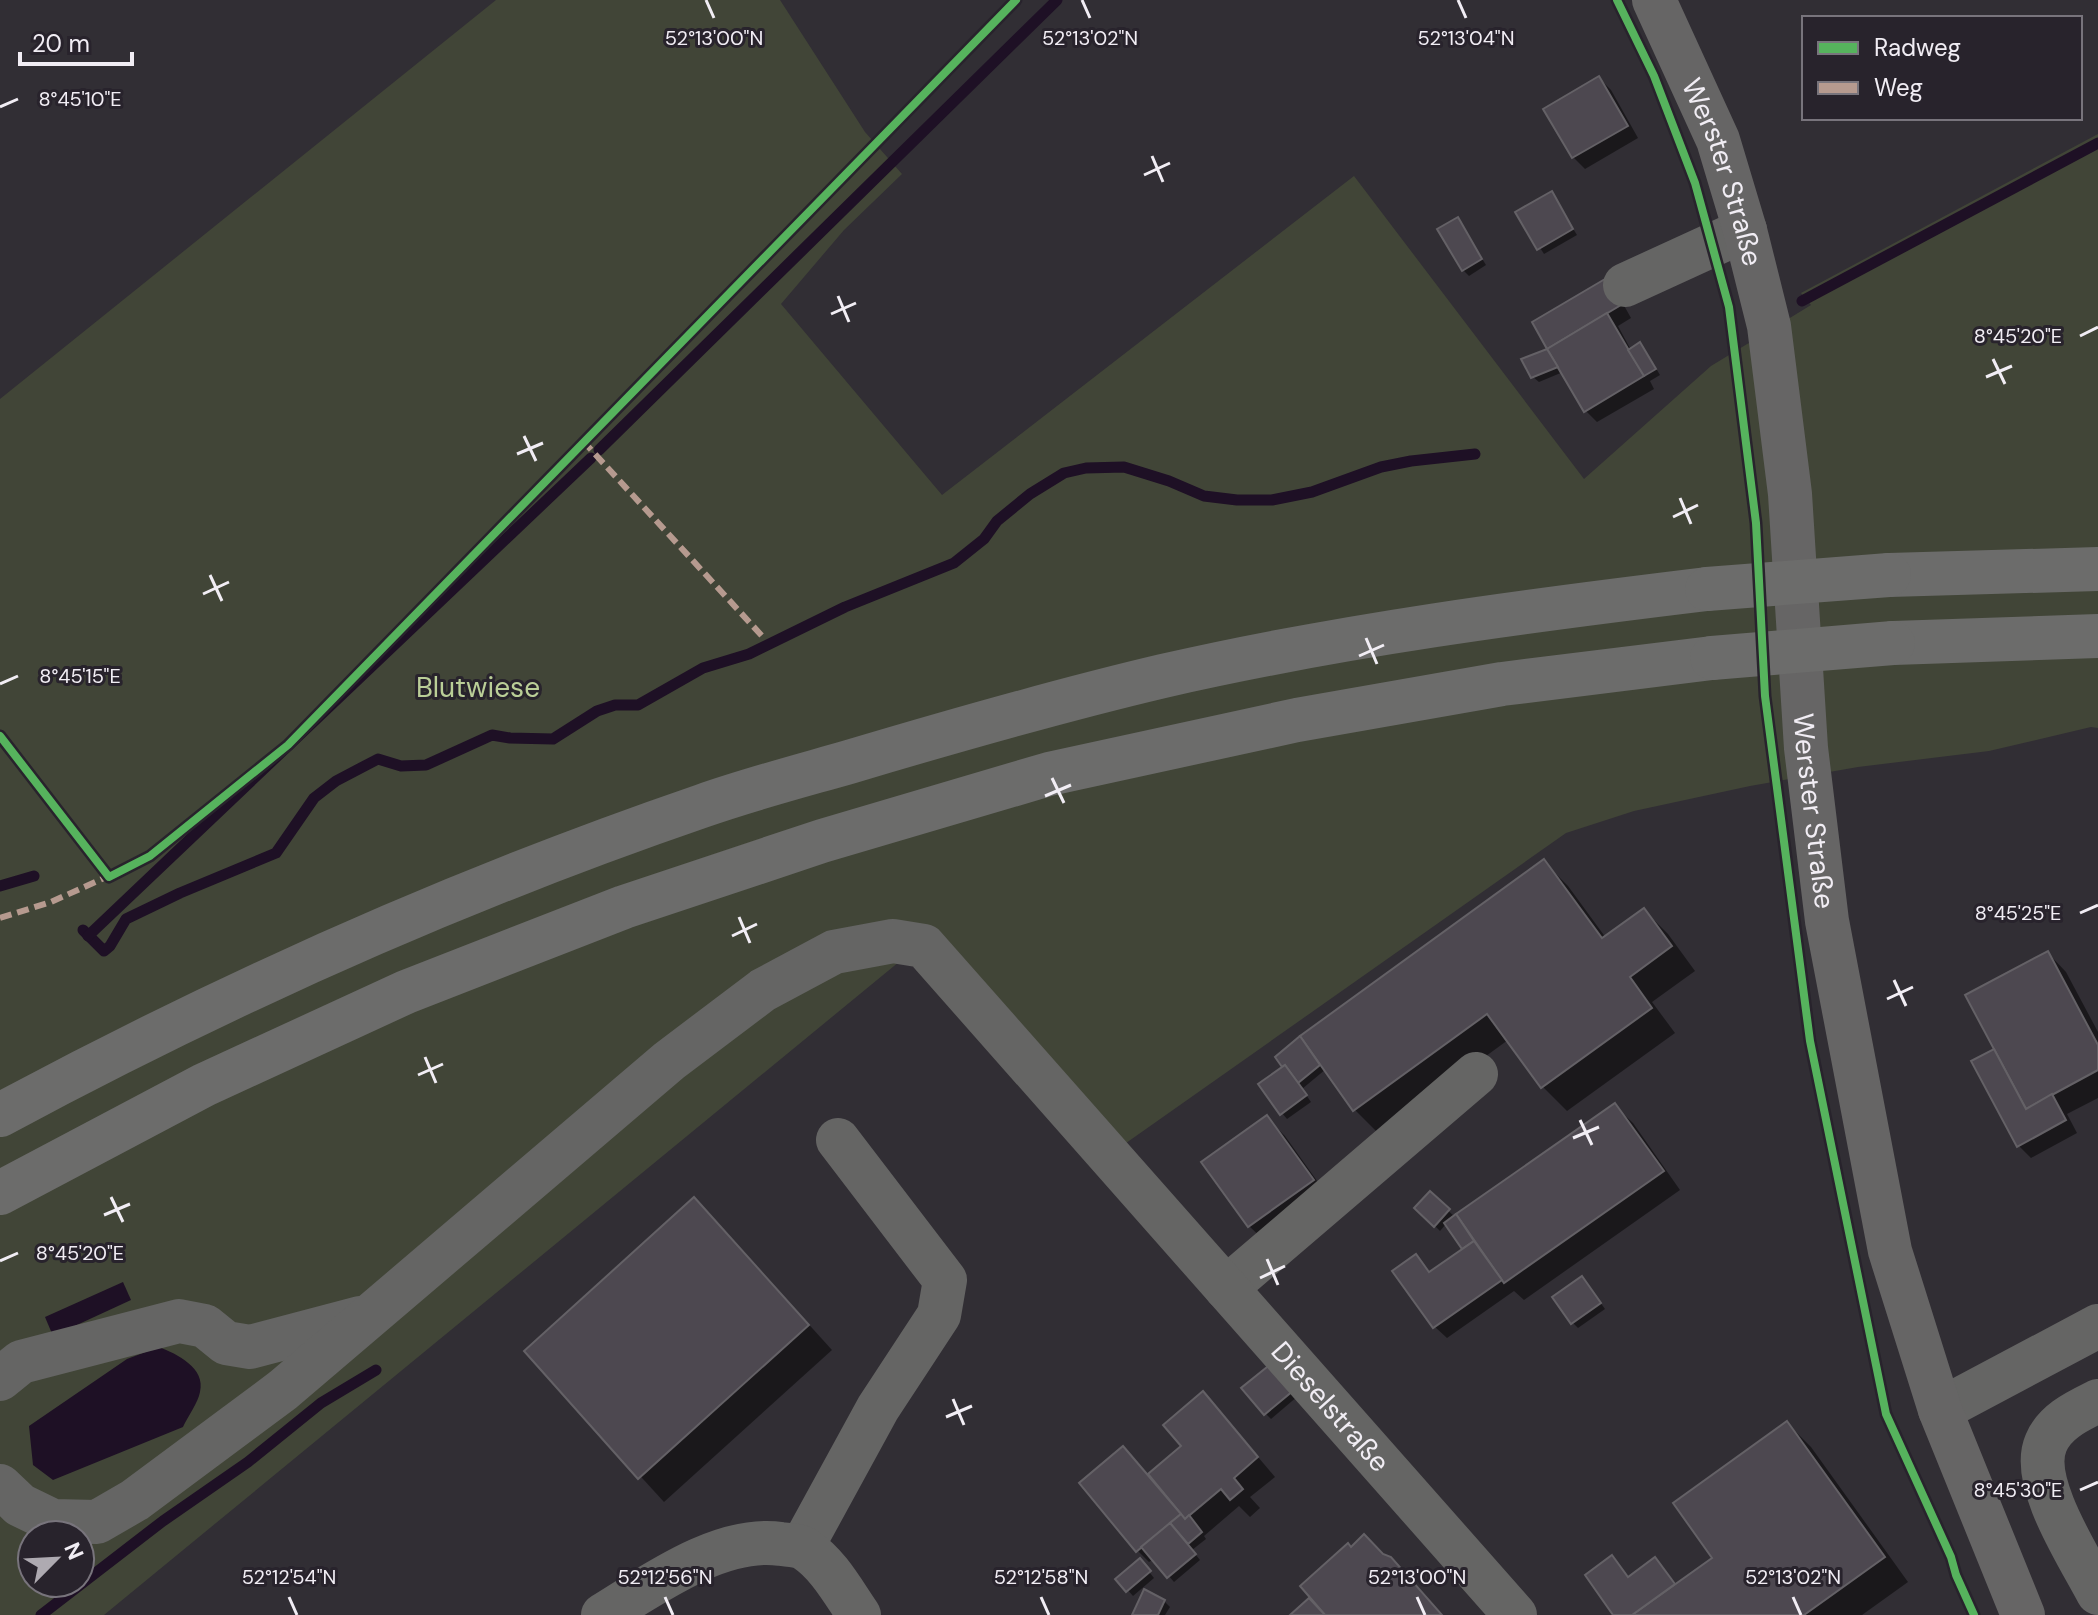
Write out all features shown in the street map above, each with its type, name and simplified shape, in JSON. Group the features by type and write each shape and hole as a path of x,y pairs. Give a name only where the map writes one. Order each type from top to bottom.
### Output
{"highway":[{"path":"0,1115 132,1044 395,924 549,862 705,805 986,721 1165,676 1370,635 1539,610 1707,589 1889,575 2098,569"},
{"path":"0,1193 204,1085 406,992 624,907 822,841 1049,774 1297,720 1502,684 1712,658 1893,643 2098,636"}],"main road":[{"name":"Werster Straße","path":"1654,0 1718,140 1769,326 1790,494 1806,748 1827,921 1890,1251 1940,1410 2023,1615"}],"street":[{"path":"1625,285 1745,230"},
{"name":"Dieselstraße","path":"0,1486 20,1505 53,1521 97,1522 135,1500 283,1390 669,1061 763,990 834,952 893,941 924,946 1515,1615"},
{"path":"1226,1288 1476,1074"},
{"path":"802,1547 878,1408 939,1315 945,1280 838,1140"},
{"path":"0,1379 21,1362 179,1321 205,1326 226,1343 250,1347 370,1316"},
{"path":"1940,1410 2098,1326"},
{"path":"2098,1401 2059,1424 2045,1444 2042,1475 2061,1521 2098,1593"},
{"path":"603,1615 679,1569 722,1551 770,1542 802,1547 828,1569 859,1615"}],"green space":[{"name":"Blutwiese","path":"496,0 780,0 865,132 902,174 844,230 781,304 942,495 1354,176 1584,479 1711,366 1811,305 1801,293 2098,134 2098,728 2091,727 1989,751 1858,767 1750,786 1634,811 1566,833 1092,1167 905,957 104,1615 0,1615 0,399"}],"shaded area":[{"path":"123,1282 131,1300 53,1336 45,1317"},
{"path":"159,1347 188,1363 199,1376 199,1396 183,1427 53,1480 33,1465 29,1426 127,1359"}],"building":[{"path":"1599,76 1628,126 1572,158 1543,109"},
{"path":"1552,191 1573,229 1537,250 1515,212"},
{"path":"1458,217 1482,259 1462,271 1437,229"},
{"path":"1605,279 1621,305 1547,349 1532,322"},
{"path":"1607,313 1644,376 1584,412 1547,349"},
{"path":"1640,342 1656,369 1644,376 1628,350"},
{"path":"1547,349 1558,367 1531,378 1521,359"},
{"path":"1544,859 1602,938 1644,908 1672,946 1630,977 1652,1008 1541,1088 1487,1014 1353,1111 1300,1036"},
{"path":"2048,951 2098,1045 2098,1070 2026,1109 1965,995"},
{"path":"1300,1036 1320,1065 1298,1083 1275,1057"},
{"path":"1994,1049 2026,1109 2052,1094 2066,1120 2017,1147 1971,1061"},
{"path":"1285,1065 1307,1095 1280,1115 1258,1084"},
{"path":"1615,1103 1664,1171 1504,1283 1456,1214"},
{"path":"1267,1115 1314,1180 1248,1227 1201,1162"},
{"path":"1430,1191 1450,1209 1434,1227 1414,1208"},
{"path":"694,1197 809,1325 638,1479 524,1351"},
{"path":"1456,1214 1474,1241 1462,1249 1444,1223"},
{"path":"1474,1241 1502,1280 1433,1328 1392,1271 1416,1254 1429,1272"},
{"path":"1582,1276 1601,1303 1571,1324 1552,1297"},
{"path":"1272,1363 1294,1390 1264,1415 1241,1388"},
{"path":"1203,1391 1258,1457 1234,1478 1243,1489 1230,1500 1221,1489 1185,1519 1148,1474 1181,1446 1163,1425"},
{"path":"1787,1421 1885,1557 1804,1615 1632,1615 1712,1558 1673,1503"},
{"path":"1123,1446 1181,1514 1136,1552 1079,1483"},
{"path":"1181,1514 1185,1519 1189,1515 1202,1532 1188,1544 1170,1523"},
{"path":"1170,1523 1196,1554 1167,1578 1141,1547"},
{"path":"1364,1534 1383,1554 1391,1557 1442,1615 1325,1615 1300,1586 1348,1543 1351,1547"},
{"path":"1612,1555 1628,1577 1655,1557 1675,1584 1632,1615 1613,1615 1585,1575"},
{"path":"1140,1558 1151,1571 1126,1592 1115,1579"},
{"path":"1144,1589 1165,1600 1158,1615 1132,1615"},
{"path":"1309,1598 1325,1615 1290,1615"}],"waterway":[{"path":"599,450 1057,0"},
{"path":"1802,301 2098,143"},
{"path":"83,930 104,951 126,919 276,853 314,798 336,781 378,759 401,766 426,765 492,735 553,739 597,711 615,705 638,705 703,668 749,654 845,607 954,563 984,539 997,521 1030,494 1064,473 1086,468 1124,467 1204,496 1272,500 1312,492 1381,467 1475,454"},
{"path":"88,936 591,458"},
{"path":"0,886 34,876"},
{"path":"41,1615 163,1521 248,1462 321,1403 376,1370"}],"marked path":[{"path":"583,441 763,637"},
{"path":"0,918 51,902 113,874"}],"cycle path":[{"path":"0,736 109,877 150,856 288,745 1016,0"},
{"path":"1617,0 1654,76 1695,183 1729,307 1756,523 1765,696 1810,1041 1886,1414 1974,1615"}]}
